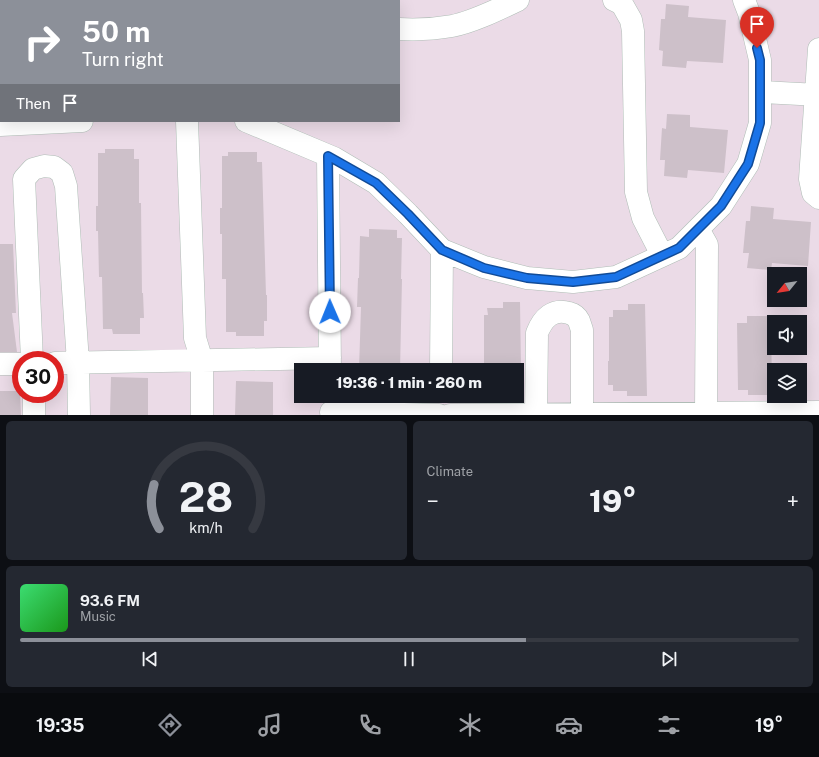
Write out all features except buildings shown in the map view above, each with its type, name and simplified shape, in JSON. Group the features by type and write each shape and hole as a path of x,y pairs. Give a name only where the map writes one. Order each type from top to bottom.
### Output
{"street":[{"path":"400,30 452,26 492,13 518,0"},
{"path":"248,122 328,156 376,183 442,250 484,268 527,278 573,282 616,277 679,248 721,206 748,164 760,123 760,60 749,13 744,0"},
{"path":"621,1 631,20 633,32 636,192 643,218 662,255"},
{"path":"819,49 810,180 814,193 819,198"},
{"path":"760,92 817,95"},
{"path":"0,125 62,122"},
{"path":"187,122 195,338 202,361 202,415"},
{"path":"328,156 330,363"},
{"path":"32,351 24,179 33,169 44,166 54,167 62,173 66,186 78,362 79,415"},
{"path":"698,229 707,245 706,414"},
{"path":"441,363 442,250"},
{"path":"536,415 537,332 541,322 550,315 561,311 572,314 578,319 582,330 582,415"},
{"path":"64,363 202,361 294,363"},
{"path":"0,364 12,364"},
{"path":"34,403 34,415"},
{"path":"330,408 440,415 441,403"},
{"path":"450,415 819,412"}],"route":[{"path":"330,312 328,156 376,183 442,250 484,268 527,278 573,282 616,277 679,248 721,206 748,164 760,123 760,60 757,48"}]}
